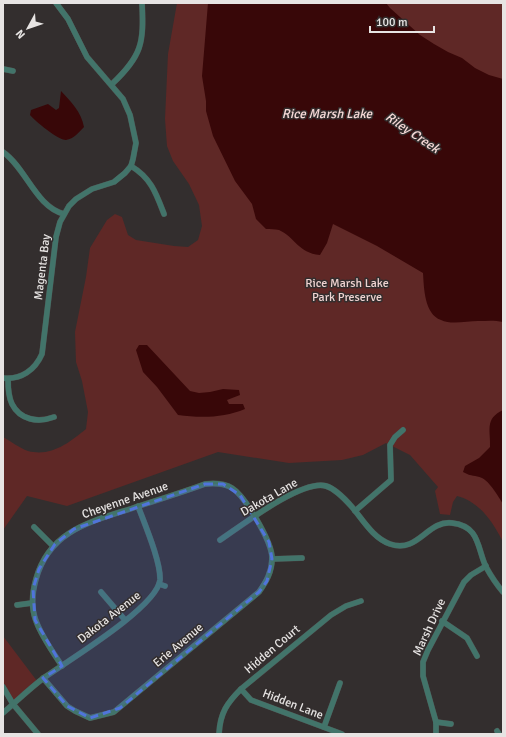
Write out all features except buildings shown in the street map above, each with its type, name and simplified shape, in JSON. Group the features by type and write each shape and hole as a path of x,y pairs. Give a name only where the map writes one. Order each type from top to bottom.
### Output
{"street":[{"path":"56,3 63,12 87,57 112,84 123,99 127,107 136,143 131,166 141,173 152,185 164,214"},
{"path":"112,84 129,66 139,49 143,29 142,3"},
{"path":"3,69 13,72"},
{"path":"3,152 14,162 42,200 58,213 64,214"},
{"name":"Magenta Bay","path":"6,378 23,375 29,372 35,366 42,354 56,238 64,214 76,199 92,189 114,182 131,166"},
{"path":"6,378 12,404 22,415 36,421 54,417"},
{"path":"355,511 391,480 390,445 395,437 403,430"},
{"name":"Cheyenne Avenue","path":"62,666 41,633 35,620 32,603 33,589 39,569 46,554 53,546 74,529 103,517 205,484 223,484 232,488 240,496 254,517"},
{"name":"Dakota Lane","path":"220,540 254,517 303,488 315,485 326,486 339,494 377,538 389,544 396,546 410,544 423,536 434,526 441,523 451,523 467,527 475,536 486,566 496,584 503,592"},
{"path":"138,506 158,563 160,572 159,584 165,586"},
{"name":"Erie Avenue","path":"43,678 67,706 75,711 90,718 114,712 258,592 267,581 271,570 272,559 269,542 254,517"},
{"path":"34,527 53,546"},
{"path":"272,559 302,558"},
{"name":"Marsh Drive","path":"436,734 436,722 423,676 423,662 442,621 464,582 471,575 486,566"},
{"name":"Dakota Avenue","path":"3,713 43,678 98,642 125,620 151,598 159,584"},
{"path":"101,592 125,620"},
{"name":"Hidden Court","path":"219,734 219,726 223,711 230,700 241,689 331,615 346,606 361,601"},
{"path":"17,605 32,603"},
{"path":"442,621 468,638 477,656"},
{"path":"324,727 340,683"},
{"path":"3,687 13,704 38,734"},
{"name":"Hidden Lane","path":"241,689 251,700 342,734"},
{"path":"436,722 451,724"}],"highlighted area":[{"path":"205,484 223,484 240,495 269,542 272,559 267,581 259,592 120,708 90,718 67,706 43,678 62,666 35,620 33,589 39,569 55,544 74,529"}],"green space":[{"name":"Rice Marsh Lake Park Preserve","path":"177,3 503,3 503,542 495,527 485,514 465,499 457,496 453,502 450,515 440,514 435,491 438,487 410,455 386,443 363,455 342,460 289,463 218,452 67,506 27,496 3,530 3,437 28,451 44,452 59,448 86,429 88,412 82,381 76,362 75,332 90,248 107,220 115,214 122,217 128,235 136,240 188,247 198,240 202,226 199,205 189,184 173,161 167,146 165,119 168,54"},
{"path":"3,636 37,681 13,704 3,682"}],"water":[{"name":"Rice Marsh Lake","path":"208,3 386,3 420,35 448,52 462,58 475,68 489,75 503,79 503,322 449,322 435,317 426,300 423,273 377,246 333,224 327,243 320,255 313,254 302,248 279,230 266,229 256,219 252,204 235,181 213,136 206,111 202,76"},
{"path":"61,91 78,111 84,127 74,137 66,140 52,134 30,115 31,110 48,104 56,110 59,108"},
{"path":"139,345 147,345 190,391 199,393 223,389 239,390 240,395 227,400 229,404 243,404 245,409 220,416 195,417 178,415 157,387 143,372 136,350"},
{"path":"503,410 503,504 488,482 480,477 463,472 465,466 479,458 490,447 491,421 493,417"}],"water label":[{"name":"Riley Creek","path":"413,132"}]}
